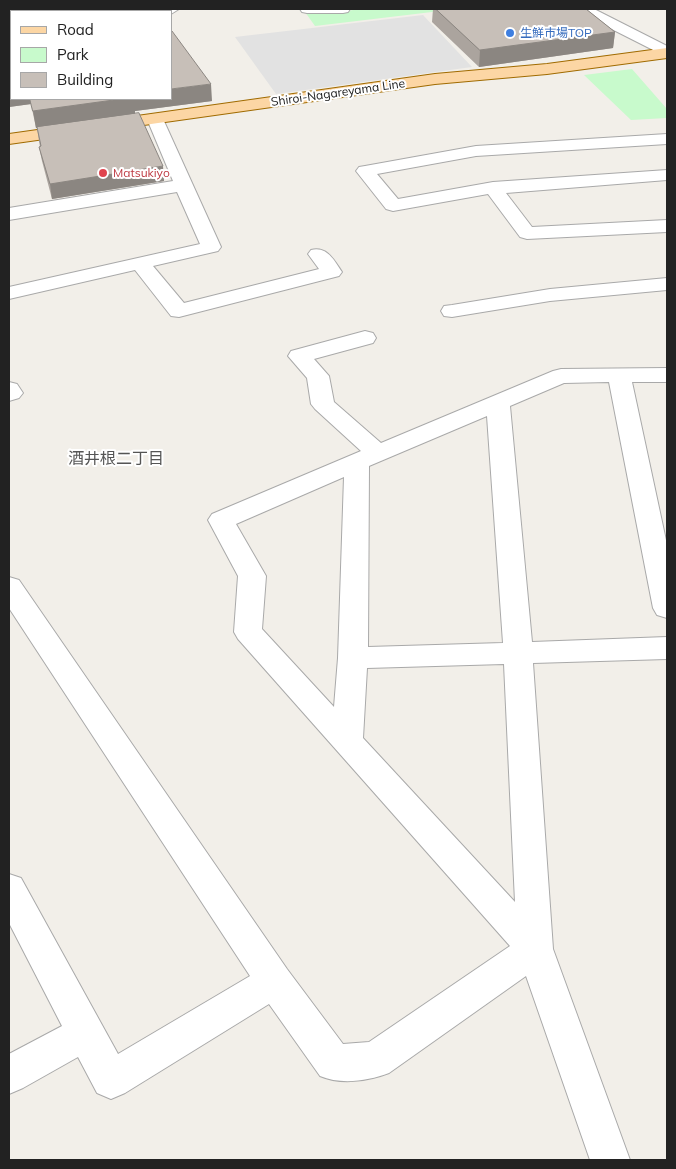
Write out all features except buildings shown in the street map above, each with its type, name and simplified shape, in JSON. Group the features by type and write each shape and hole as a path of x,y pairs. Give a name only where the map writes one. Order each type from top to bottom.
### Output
{"main road":[{"name":"Shiroi-Nagareyama Line","path":"9,139 435,79 583,64 667,52"}],"street":[{"path":"307,9 342,9"},
{"path":"583,9 667,52"},
{"path":"9,293 211,248 154,119"},
{"path":"667,139 476,151 365,170 393,205 493,188 667,175"},
{"path":"9,214 184,185"},
{"path":"493,188 527,233 667,226"},
{"path":"140,264 179,311 332,272 318,254"},
{"path":"452,311 550,295 667,284"},
{"path":"347,741 368,459 323,404 318,376 299,356 365,338"},
{"path":"619,375 667,608"},
{"path":"535,949 248,632 252,576 221,520 561,376 667,375"},
{"path":"9,389 11,393 9,394"},
{"path":"498,402 518,652 535,949 610,1160"},
{"path":"9,587 274,981 334,1063 375,1060 535,949"},
{"path":"353,658 667,648"},
{"path":"9,889 111,1080 274,981"},
{"path":"9,1075 86,1032"}],"shaded area":[{"path":"9,9 136,9 10,10 9,20"},
{"path":"423,15 472,67 276,94 235,37"}],"green space":[{"path":"361,9 457,9 315,26 305,12 338,12"},
{"path":"632,69 667,109 667,118 631,120 584,75"}],"place":[{"name":"生鮮市場TOP","path":"510,33"},
{"name":"Matsukiyo","path":"103,173"}],"district":[{"name":"酒井根二丁目","path":"116,459"}]}
